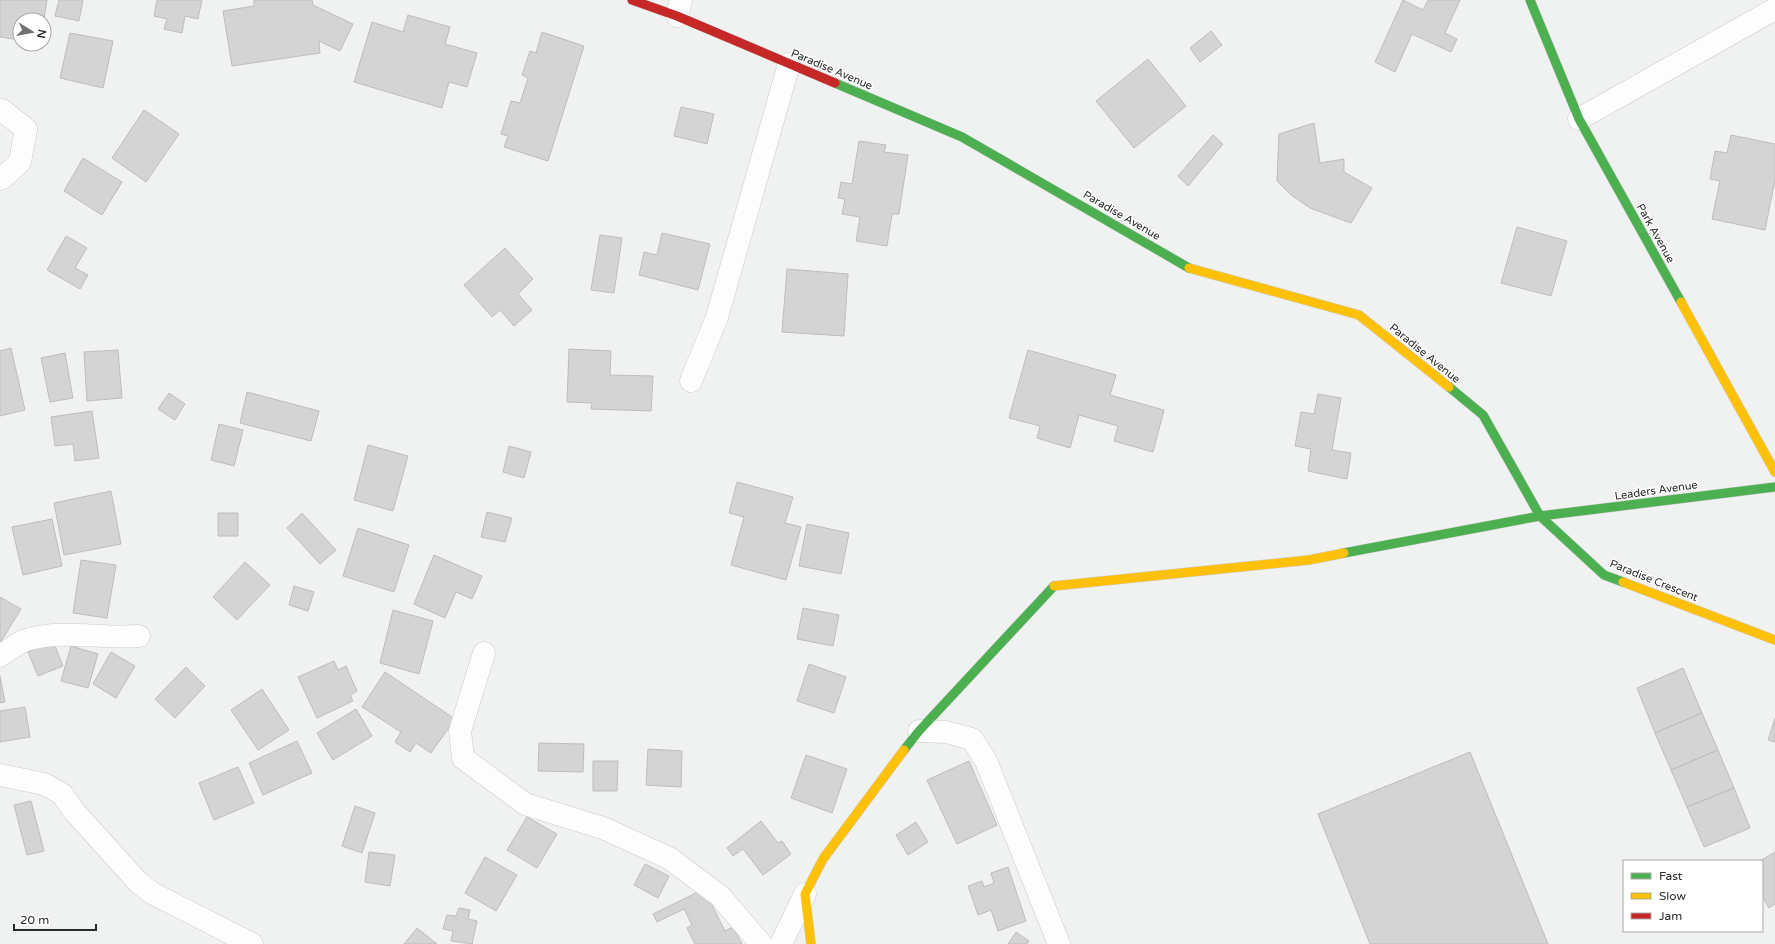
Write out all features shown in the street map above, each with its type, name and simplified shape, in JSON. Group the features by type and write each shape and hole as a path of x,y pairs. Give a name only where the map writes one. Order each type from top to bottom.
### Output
{"street":[{"name":"Paradise Avenue","path":"632,0 679,8 789,64 962,137 1192,269 1359,315 1483,415 1540,516"},
{"name":"Park Avenue","path":"1530,0 1579,119 1775,472"},
{"path":"1579,119 1775,9"},
{"path":"691,381 717,317 789,64"},
{"path":"0,110 26,129 20,162 2,179 0,178"},
{"name":"Leaders Avenue","path":"805,894 823,859 919,731 1055,585 1309,560 1540,516 1775,487"},
{"name":"Paradise Crescent","path":"1540,516 1604,575 1775,640"},
{"path":"0,656 25,640 57,634 117,638 139,636"},
{"path":"484,653 460,731 463,758 525,804 604,828 669,858 720,896 761,944"},
{"path":"919,731 946,732 972,740 986,761 1059,944"},
{"path":"0,775 44,784 62,794 73,810 138,882 152,893 252,944"},
{"path":"780,944 805,894"},
{"path":"805,894 811,944"}],"building":[{"path":"0,0 47,0 45,12 12,12 12,39 0,37"},
{"path":"59,0 83,0 79,21 55,16"},
{"path":"157,0 202,0 198,19 185,16 182,33 164,29 167,19 154,16"},
{"path":"254,0 312,0 313,5 353,24 340,51 319,41 320,53 232,66 223,11 254,6"},
{"path":"1403,0 1423,10 1428,0 1460,0 1445,33 1457,39 1451,52 1412,34 1395,72 1375,62"},
{"path":"408,15 450,27 445,44 477,53 467,87 449,82 442,108 354,82 372,22 403,32"},
{"path":"1211,31 1222,45 1200,62 1190,48"},
{"path":"542,32 584,46 548,161 504,147 508,136 501,134 511,101 520,103 528,78 522,75 530,51 536,53"},
{"path":"70,33 113,41 103,88 60,78"},
{"path":"1148,59 1186,106 1134,148 1096,101"},
{"path":"681,107 714,114 707,144 674,136"},
{"path":"144,110 179,134 146,182 112,158"},
{"path":"1314,123 1320,163 1344,159 1344,172 1372,188 1351,223 1310,208 1291,195 1277,181 1279,134"},
{"path":"1213,135 1223,144 1188,186 1178,176"},
{"path":"1731,135 1775,144 1775,180 1765,230 1712,219 1720,181 1710,179 1715,151 1727,153"},
{"path":"859,141 886,145 884,152 908,155 899,214 892,214 887,246 856,241 860,217 842,214 845,199 838,198 841,182 852,184"},
{"path":"83,158 122,182 102,215 64,191"},
{"path":"1517,227 1567,241 1551,296 1501,283"},
{"path":"662,233 710,244 698,290 639,275 644,252 657,255"},
{"path":"600,235 622,238 614,293 591,290"},
{"path":"66,236 87,248 75,268 88,275 80,289 47,270"},
{"path":"505,248 533,279 518,294 532,310 514,326 500,310 492,317 464,285"},
{"path":"787,269 848,274 844,336 782,332"},
{"path":"11,348 25,410 0,416 0,351"},
{"path":"569,349 611,351 610,375 653,376 651,411 591,409 592,403 567,402"},
{"path":"118,350 122,398 87,401 84,352"},
{"path":"1028,350 1116,375 1110,395 1164,410 1153,452 1114,441 1118,426 1079,415 1070,448 1037,438 1040,426 1009,418"},
{"path":"65,353 73,398 50,402 41,358"},
{"path":"247,392 319,411 311,441 240,423"},
{"path":"169,393 185,404 175,420 158,409"},
{"path":"1318,394 1341,398 1332,450 1351,453 1347,479 1308,471 1311,449 1295,446 1301,412 1314,414"},
{"path":"92,411 99,458 75,461 73,444 55,446 51,417"},
{"path":"219,424 243,430 234,466 211,460"},
{"path":"368,445 408,456 393,511 354,500"},
{"path":"509,446 531,452 524,478 503,472"},
{"path":"737,482 793,497 785,523 801,527 786,580 731,565 744,517 729,513"},
{"path":"111,491 121,544 64,555 54,503"},
{"path":"487,512 512,518 505,542 481,537"},
{"path":"218,513 238,513 238,536 218,536"},
{"path":"302,513 336,550 320,564 287,528"},
{"path":"52,519 62,566 23,575 12,527"},
{"path":"807,524 849,533 841,574 799,566"},
{"path":"358,528 409,545 394,592 343,576"},
{"path":"434,555 482,576 472,599 456,592 445,618 414,604"},
{"path":"81,560 116,565 107,618 73,613"},
{"path":"245,562 270,585 237,620 213,597"},
{"path":"294,586 314,592 308,611 289,605"},
{"path":"0,597 21,609 0,643"},
{"path":"803,608 839,615 833,646 797,639"},
{"path":"393,610 433,621 419,674 380,663"},
{"path":"53,641 63,666 38,676 28,652"},
{"path":"71,646 98,654 88,688 61,681"},
{"path":"111,652 135,666 116,698 93,684"},
{"path":"334,661 338,670 346,666 357,691 350,695 353,701 317,718 298,677"},
{"path":"809,664 846,677 834,713 797,701"},
{"path":"186,667 205,686 175,718 155,699"},
{"path":"1683,668 1702,713 1655,733 1637,688"},
{"path":"385,672 455,719 431,753 416,743 410,752 395,742 401,732 362,707"},
{"path":"0,676 5,702 0,703"},
{"path":"262,689 289,730 258,750 231,710"},
{"path":"25,707 30,737 0,742 0,711"},
{"path":"356,709 372,736 333,760 317,733"},
{"path":"1702,713 1718,750 1671,770 1655,733"},
{"path":"1775,718 1775,742 1768,740"},
{"path":"297,741 312,773 263,795 249,763"},
{"path":"539,743 584,744 583,772 538,771"},
{"path":"648,749 682,751 681,787 646,785"},
{"path":"1718,750 1734,788 1687,807 1671,770"},
{"path":"1470,752 1548,944 1370,944 1318,814"},
{"path":"806,755 847,769 832,813 791,798"},
{"path":"593,761 618,761 617,791 593,791"},
{"path":"969,761 997,825 957,844 927,780"},
{"path":"238,767 254,803 214,820 199,783"},
{"path":"1734,788 1750,828 1704,847 1687,807"},
{"path":"31,801 44,851 27,855 14,805"},
{"path":"355,806 375,813 362,853 342,846"},
{"path":"527,817 557,834 537,868 507,850"},
{"path":"761,821 778,843 782,841 791,854 763,875 743,849 733,856 727,848"},
{"path":"916,822 928,842 908,855 896,835"},
{"path":"369,852 395,855 390,886 365,882"},
{"path":"1775,852 1775,904 1769,908 1763,898 1763,860 1762,860"},
{"path":"485,857 517,875 496,911 465,893"},
{"path":"645,864 669,876 658,898 634,885"},
{"path":"1008,867 1026,921 998,931 991,910 978,915 968,886 982,881 984,887 994,883 991,873"},
{"path":"704,889 725,931 733,927 742,944 695,944 687,928 692,925 684,909 657,922 653,914"},
{"path":"459,908 470,910 468,919 477,921 472,944 451,941 453,931 443,929 447,915 456,916"},
{"path":"417,928 437,944 404,944"},
{"path":"1016,932 1029,941 1027,944 1008,944"}],"traffic: fast":[{"path":"1530,0 1579,119 1681,302"},
{"path":"835,83 962,137 1189,268"},
{"path":"1449,387 1483,415 1540,516 1604,575 1623,582"},
{"path":"1344,553 1540,516 1775,487"},
{"path":"904,750 919,731 1054,586"}],"traffic: slow":[{"path":"1189,268 1359,315 1449,387"},
{"path":"1681,302 1775,472"},
{"path":"1054,586 1309,560 1344,553"},
{"path":"1623,582 1775,640"},
{"path":"811,944 805,894 823,859 904,750"}],"traffic: jam":[{"path":"632,0 677,16 835,83"}]}
